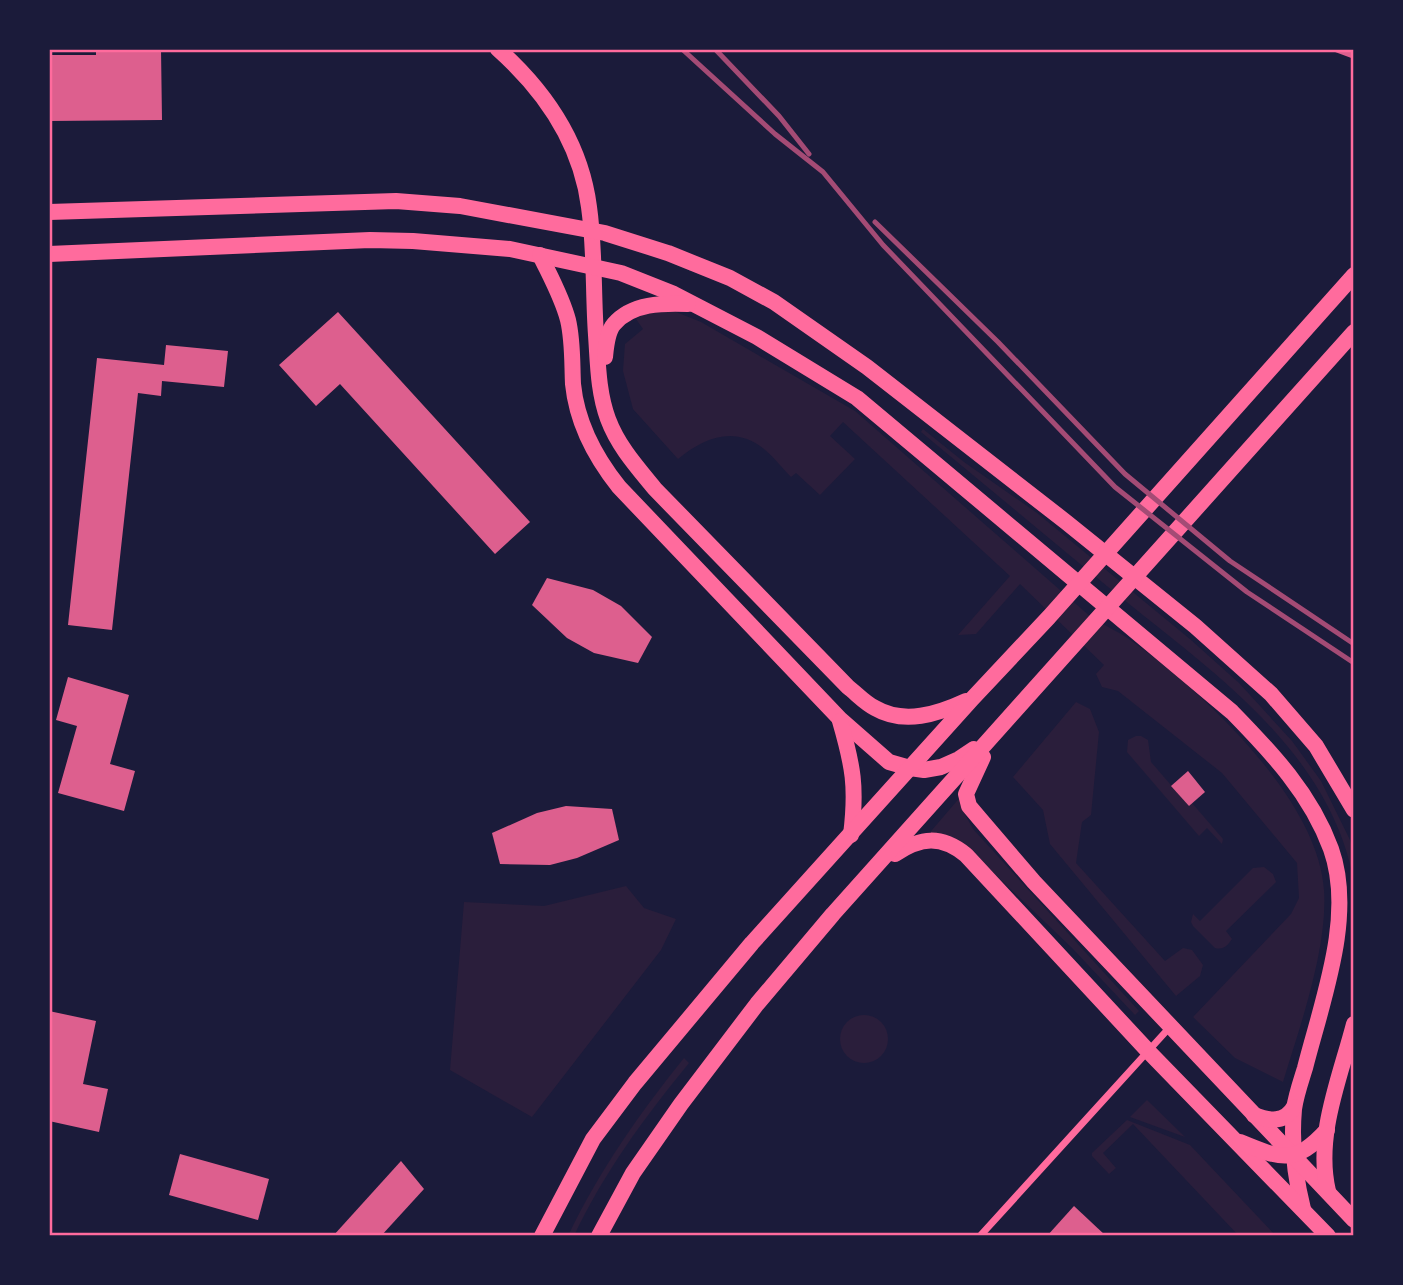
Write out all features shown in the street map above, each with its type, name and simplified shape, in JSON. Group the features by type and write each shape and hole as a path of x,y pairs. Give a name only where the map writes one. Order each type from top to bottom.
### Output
{"main road":[{"path":"498,49 540,92 563,128 584,180 590,209 602,401 619,443 655,489 848,687 876,709 899,716 918,717 945,711 972,699"},
{"path":"49,212 396,201 460,205 590,229 668,253 730,278 774,302 867,366 1195,626 1271,694 1316,746 1354,810"},
{"path":"49,254 370,240 471,245 540,255 621,274 691,304 757,337 857,398 1232,712 1283,764 1318,819 1332,850 1339,879 1337,942 1294,1107 1295,1180 1303,1209"},
{"path":"540,255 566,312 577,407 582,425 597,456 620,487 840,719 889,762 910,768 941,766 959,759 993,736"},
{"path":"542,1236 593,1139 635,1083 752,943 1049,617 1354,275"},
{"path":"602,401 607,338 613,325 644,307 665,303 691,304"},
{"path":"599,1236 633,1173 681,1104 757,1004 833,914 1354,332"},
{"path":"840,719 855,783 851,835"},
{"path":"993,736 966,794 970,806 1034,882 1354,1220"},
{"path":"881,863 910,845 929,840 954,845 967,855 1148,1051 1328,1236"},
{"path":"1328,1191 1323,1163 1326,1130 1354,1024"},
{"path":"1254,1115 1264,1119 1281,1119 1288,1116 1294,1107"},
{"path":"1234,1139 1266,1152 1294,1157 1310,1147 1326,1130"}],"street":[{"path":"980,1236 1171,1026"}],"shaded area":[{"path":"671,310 701,322 855,411 1092,618 1129,639 1189,686 1251,749 1278,783 1301,819 1317,855 1324,890 1322,937 1317,961 1283,1082 1235,1058 1193,1017 1291,914 1299,898 1297,863 1222,773 1118,691 1102,687 1096,674 1104,665 1020,584 976,634 958,635 1010,576 843,422 830,436 855,459 820,495 796,473 791,477 764,449 742,437 709,440 678,459 633,409 623,371 625,344 643,329 636,319 646,313"},
{"path":"923,429 964,462 1037,513 1239,683 1292,741 1321,781 1350,840 1354,855 1354,882 1341,835 1320,792 1293,753 1261,717 1188,651 921,432"},
{"path":"1076,702 1090,709 1099,732 1091,815 1082,822 1076,863 1165,961 1183,948 1192,950 1203,965 1200,976 1176,996 1050,844 1043,810 1013,777"},
{"path":"1136,736 1148,740 1151,762 1189,806 1192,803 1223,839 1222,844 1207,828 1199,836 1127,752 1128,740"},
{"path":"962,795 962,809 973,829 1139,1011 1135,1015 1072,948 976,856 926,837"},
{"path":"1264,867 1273,874 1276,882 1226,931 1232,939 1229,944 1223,948 1215,948 1193,926 1193,914 1200,921 1253,868"},
{"path":"626,886 644,908 676,919 661,950 532,1117 450,1070 464,902 544,906"},
{"path":"864,1015 881,1022 888,1039 881,1056 864,1063 847,1056 840,1039 847,1022"},
{"path":"684,1058 689,1063 626,1146 598,1190 574,1236 568,1236 621,1144"},
{"path":"1147,1100 1185,1137 1130,1117"},
{"path":"1127,1120 1190,1145 1276,1236 1239,1236 1133,1124 1103,1153 1116,1168 1109,1174 1092,1153"}],"building":[{"path":"96,49 161,49 162,120 49,121 49,55 96,55"},
{"path":"1327,49 1354,49 1354,59"},
{"path":"338,312 530,522 495,554 340,384 316,406 279,365"},
{"path":"166,345 228,351 224,387 162,381 161,396 138,393 112,630 68,625 97,358 164,365"},
{"path":"547,578 593,590 621,606 652,637 638,663 594,653 567,638 532,605"},
{"path":"68,677 129,695 110,764 135,771 124,811 58,793 77,726 56,720"},
{"path":"1188,771 1205,792 1189,806 1171,786"},
{"path":"566,806 612,809 619,840 577,858 550,865 500,864 492,833 537,813"},
{"path":"49,1011 96,1021 83,1084 108,1089 99,1132 49,1121"},
{"path":"180,1154 269,1179 258,1220 169,1195"},
{"path":"401,1161 424,1189 381,1236 333,1236"},
{"path":"1074,1206 1106,1236 1047,1236"}],"railway":[{"path":"682,49 775,134 823,172 883,245 1115,487 1247,592 1354,663"},
{"path":"715,49 779,116 809,154"},
{"path":"875,222 998,342 1125,474 1230,561 1354,644"}]}
